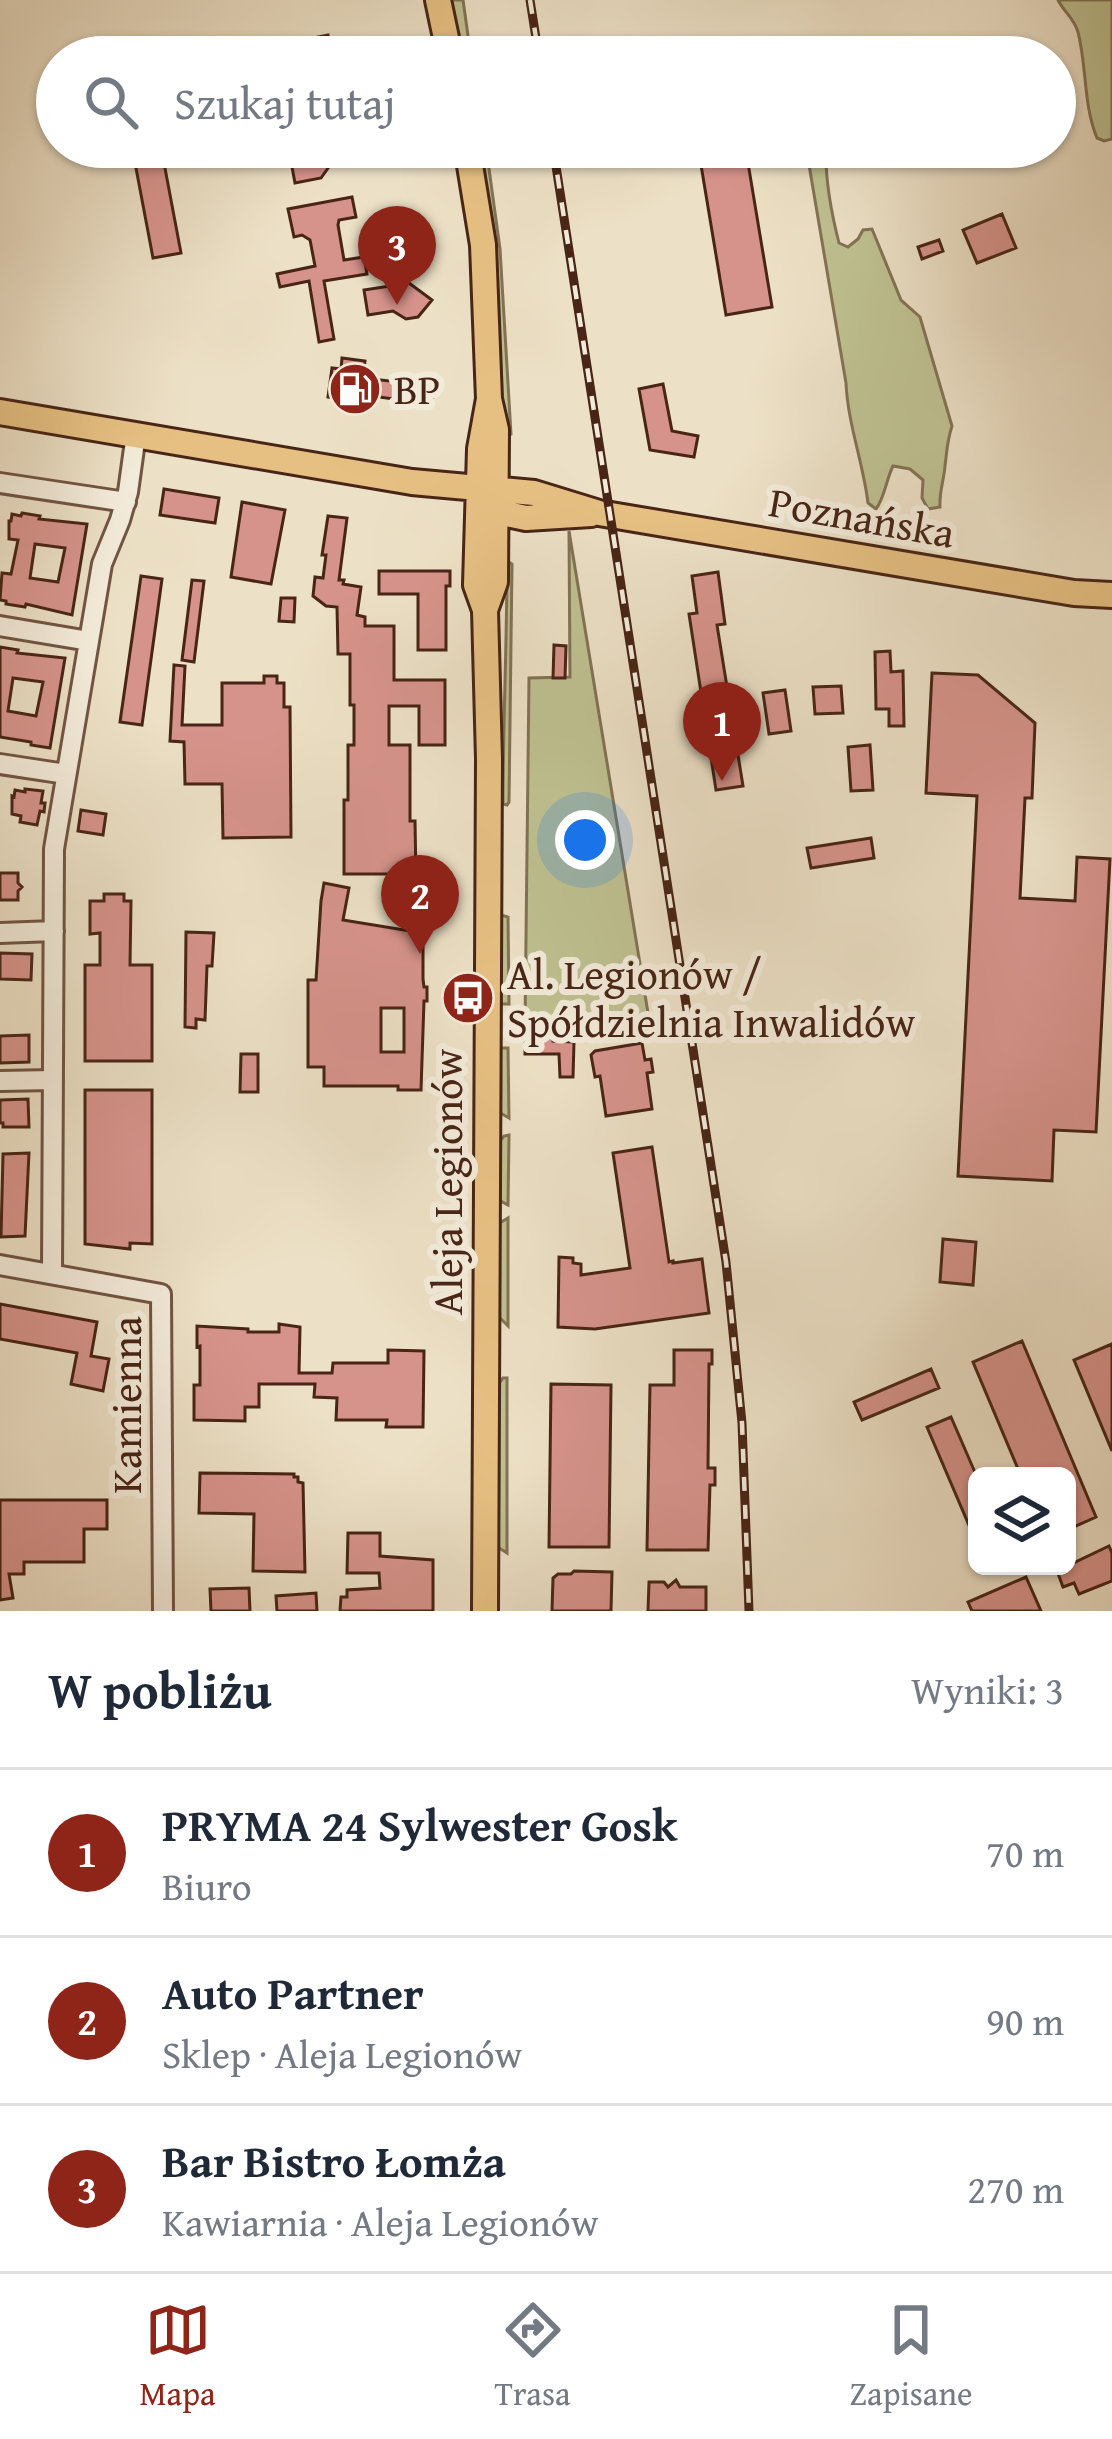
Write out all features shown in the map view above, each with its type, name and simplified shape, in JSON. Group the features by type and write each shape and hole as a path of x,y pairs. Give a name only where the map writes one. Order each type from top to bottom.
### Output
{"main road":[{"path":"438,0 446,36"},
{"name":"Aleja Legionów","path":"470,168 483,245 489,399 480,449 489,499 476,585 485,610 489,759 485,1611"},
{"name":"Poznańska","path":"0,412 412,482 489,499 526,518 599,513 1051,589 1112,595"}],"street":[{"path":"0,1265 52,1274 54,849 101,564 126,502 136,434"},
{"path":"0,483 126,502"},
{"path":"0,626 89,641"},
{"path":"0,764 67,775"},
{"path":"0,933 53,931"},
{"path":"0,1081 52,1081"},
{"name":"Kamienna","path":"52,1274 161,1294 163,1611"}],"green space":[{"path":"448,0 463,0 468,36 456,36"},
{"path":"1058,0 1112,0 1112,139 1097,138 1078,32"},
{"path":"481,168 489,168 500,249 511,434 505,439 502,439 493,251"},
{"path":"810,168 826,168 839,243 848,247 863,230 872,229 901,300 920,317 952,426 940,507 928,509 922,498 923,480 910,469 893,466 876,509 868,503"},
{"path":"569,531 650,1025 525,1026 529,678 570,677"},
{"path":"507,561 512,564 507,805 503,804"},
{"path":"498,914 508,917 509,1004 498,1004"},
{"path":"498,1048 508,1048 509,1118 497,1111"},
{"path":"509,1135 508,1205 497,1199 497,1145"},
{"path":"508,1218 508,1326 497,1315 498,1224"},
{"path":"507,1378 507,1553 496,1546 497,1386"}],"building":[{"path":"136,168 165,168 181,253 153,258"},
{"path":"292,168 328,168 321,178 295,183"},
{"path":"702,168 749,168 772,307 726,315"},
{"path":"352,197 356,217 339,220 338,225 344,260 364,257 367,274 324,281 334,339 319,342 309,281 280,287 277,274 315,266 310,240 294,237 288,209"},
{"path":"1002,214 1016,248 977,263 963,230"},
{"path":"939,240 943,251 922,259 918,247"},
{"path":"409,283 432,300 418,317 406,319 393,311 368,315 364,290"},
{"path":"342,358 365,361 363,378 434,386 432,404 364,395 355,402 328,397 332,368 341,369"},
{"path":"663,384 672,431 698,436 694,457 650,450 639,389"},
{"path":"164,489 219,498 215,523 160,515"},
{"path":"242,502 285,510 271,584 231,577"},
{"path":"12,514 87,524 72,615 0,600 2,573 11,574 18,540 9,539 9,521","holes":["35,544 65,548 58,582 30,578"]},
{"path":"328,516 347,518 339,580 361,587 357,615 365,617 365,626 394,626 394,680 445,680 445,745 419,745 419,706 389,706 389,745 410,745 416,878 344,874 348,745 354,745 350,654 338,654 337,607 326,606 313,596 315,577 323,578"},
{"path":"379,571 450,571 446,650 418,650 418,594 379,594"},
{"path":"718,572 725,624 717,625 743,786 716,790 689,614 697,613 692,576"},
{"path":"141,576 162,579 142,725 120,722"},
{"path":"192,580 204,581 194,662 182,660"},
{"path":"281,598 295,598 294,622 279,621"},
{"path":"554,645 566,646 565,678 553,678"},
{"path":"0,647 65,658 50,748 0,737","holes":["13,678 43,682 36,716 8,711"]},
{"path":"890,651 891,672 903,671 904,726 889,726 889,709 876,709 875,652"},
{"path":"174,665 185,666 182,725 222,725 222,683 264,683 264,676 277,676 277,683 284,683 284,707 290,707 291,837 223,838 222,784 185,784 184,742 170,741"},
{"path":"932,673 978,675 1035,723 1020,898 1075,901 1077,857 1110,859 1096,1132 1054,1130 1052,1181 958,1176 977,796 926,793"},
{"path":"841,686 843,713 815,714 813,687"},
{"path":"785,690 791,731 769,734 763,693"},
{"path":"870,745 873,790 851,791 848,747"},
{"path":"15,790 43,791 44,812 40,811 37,825 20,822 21,816 12,814"},
{"path":"81,810 106,814 103,835 78,831"},
{"path":"871,838 874,858 811,868 807,848"},
{"path":"0,873 18,873 22,887 18,900 0,900"},
{"path":"324,883 349,888 343,920 423,933 427,1001 421,1090 324,1086 324,1067 308,1067 308,980 316,980","holes":["381,1008 404,1008 404,1052 381,1052"]},
{"path":"104,894 124,894 124,901 131,901 130,965 152,965 152,1061 85,1061 85,965 100,965 100,933 90,934 90,901 104,901"},
{"path":"186,932 214,933 205,1020 196,1019 196,1028 185,1027"},
{"path":"0,953 32,954 31,980 0,979"},
{"path":"525,1033 553,1034 553,1041 574,1042 573,1077 560,1077 559,1054 525,1054"},
{"path":"29,1035 29,1062 0,1063 0,1036"},
{"path":"642,1043 653,1072 647,1073 652,1109 606,1116 600,1076 595,1077 591,1055"},
{"path":"241,1054 258,1054 258,1092 240,1092"},
{"path":"85,1090 152,1090 152,1244 130,1243 130,1249 85,1244"},
{"path":"28,1099 29,1127 3,1127 0,1100"},
{"path":"652,1147 669,1262 702,1259 709,1313 595,1329 558,1327 559,1257 581,1264 581,1275 630,1268 613,1153"},
{"path":"29,1153 25,1236 1,1237 3,1154"},
{"path":"943,1239 976,1242 973,1285 940,1282"},
{"path":"0,1304 97,1322 91,1356 109,1359 103,1391 71,1384 77,1353 0,1339"},
{"path":"279,1324 300,1327 299,1373 332,1373 333,1363 388,1363 388,1350 424,1351 423,1427 386,1427 387,1420 336,1420 337,1398 314,1397 315,1384 259,1384 259,1407 245,1407 245,1421 194,1420 194,1385 200,1385 197,1326 279,1332"},
{"path":"1022,1341 1075,1467 1017,1467 973,1362"},
{"path":"1112,1344 1112,1451 1074,1360"},
{"path":"674,1350 712,1350 708,1468 715,1468 715,1485 710,1485 708,1550 647,1550 650,1385 674,1385"},
{"path":"931,1369 939,1388 862,1420 854,1402"},
{"path":"551,1384 611,1385 609,1547 549,1547"},
{"path":"951,1417 973,1467 968,1467 968,1523 927,1427"},
{"path":"1076,1469 1096,1517 1076,1526"},
{"path":"200,1473 298,1477 303,1483 305,1572 253,1571 254,1514 199,1513"},
{"path":"0,1500 107,1500 107,1529 84,1529 84,1562 24,1562 24,1574 9,1574 13,1598 0,1600"},
{"path":"348,1533 380,1533 380,1556 433,1560 433,1611 340,1611 347,1590 380,1588 379,1573 347,1573"},
{"path":"1109,1546 1112,1581 1079,1594 1074,1583 1063,1587 1059,1575 1076,1575 1076,1562"},
{"path":"574,1571 612,1572 611,1611 552,1611 553,1578"},
{"path":"1026,1577 1041,1611 972,1611 968,1602"},
{"path":"676,1580 680,1587 706,1587 706,1611 648,1611 649,1582 664,1582 668,1587"},
{"path":"249,1588 250,1611 211,1611 210,1589"},
{"path":"316,1593 317,1611 277,1611 276,1596"}],"railway":[{"path":"530,0 536,36"},
{"path":"556,168 726,1262 742,1423 749,1611"}],"place":[{"name":"Bar Bistro Łomża","path":"397,305"},
{"name":"BP","path":"355,389"},
{"name":"PRYMA 24 Sylwester Gosk","path":"722,781"},
{"name":"Auto Partner","path":"420,954"},
{"name":"Al. Legionów / Spółdzielnia Inwalidów","path":"468,998"}]}
